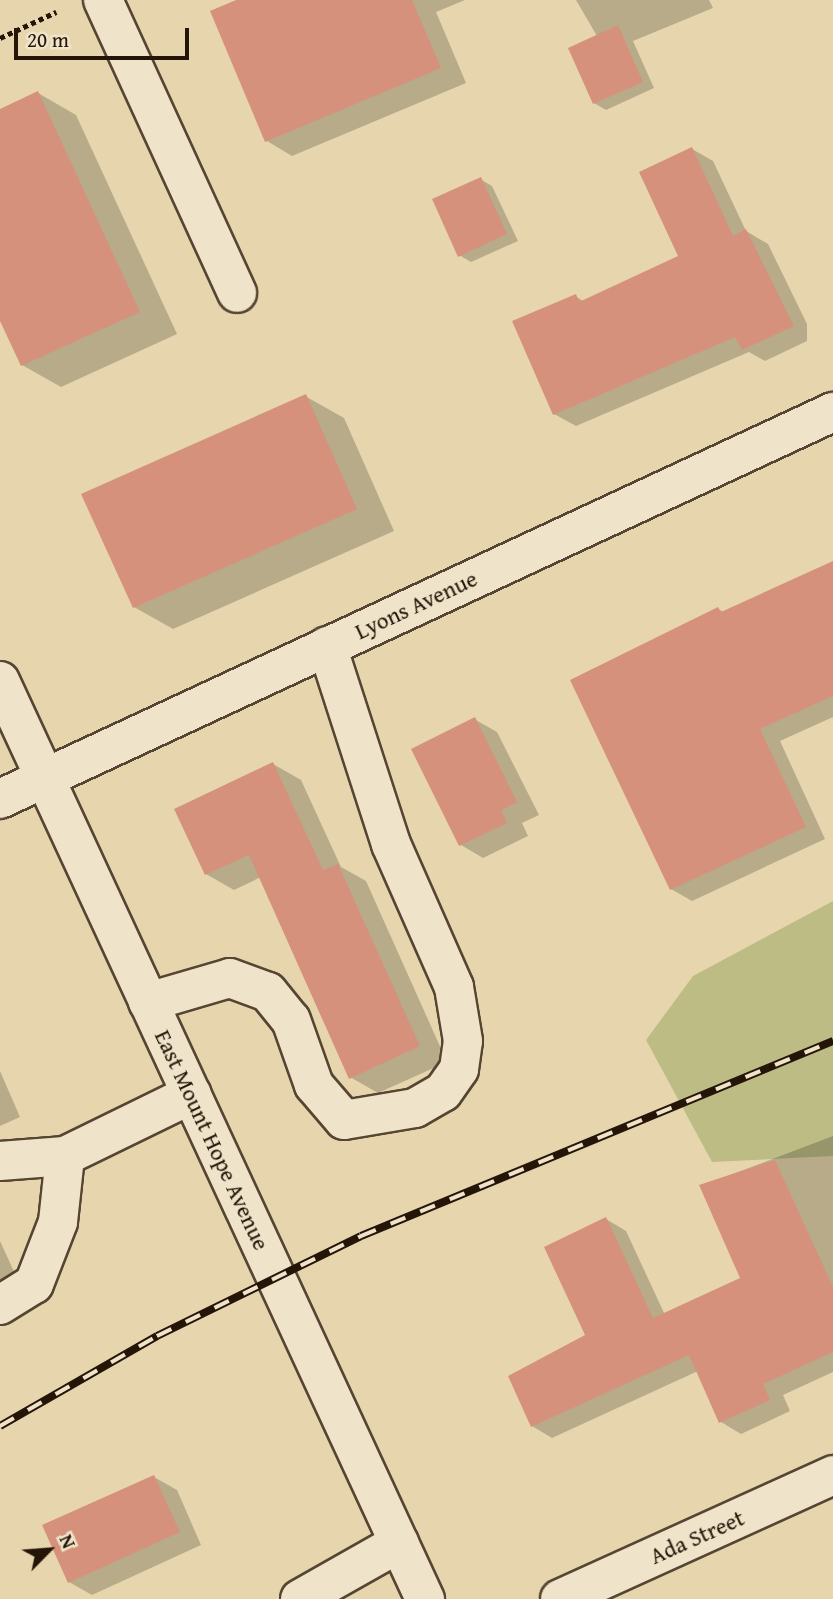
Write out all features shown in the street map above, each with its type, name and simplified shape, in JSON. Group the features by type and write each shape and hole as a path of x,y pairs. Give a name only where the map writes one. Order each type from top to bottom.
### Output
{"street":[{"path":"87,3 237,293"},
{"name":"Lyons Avenue","path":"0,799 833,412"},
{"path":"148,1002 230,978 268,992 290,1020 314,1085 344,1121 415,1108 443,1092 459,1069 463,1041 454,987 391,844 327,646"},
{"name":"East Mount Hope Avenue","path":"0,681 425,1599"},
{"path":"0,1161 65,1156 192,1094"},
{"path":"0,1305 34,1284 58,1222 65,1156"},
{"name":"Ada Street","path":"560,1599 833,1475"},
{"path":"300,1599 400,1542"}],"path":[{"path":"0,38 87,3"}],"shaded area":[{"path":"833,901 833,1156 712,1162 646,1040 693,976"}],"building":[{"path":"236,0 412,0 441,68 265,142 210,11"},
{"path":"618,25 643,82 593,104 568,48"},
{"path":"38,91 140,312 21,366 0,321 0,109"},
{"path":"692,147 733,236 746,229 794,326 742,350 735,337 553,415 512,321 576,294 579,302 678,256 639,172"},
{"path":"481,177 507,234 458,257 432,199"},
{"path":"306,394 357,509 133,608 81,494"},
{"path":"833,561 833,696 760,729 806,827 670,890 570,680 718,607 721,612"},
{"path":"475,717 517,802 501,810 507,823 459,846 411,749"},
{"path":"273,762 323,870 338,864 420,1046 349,1079 249,855 205,875 174,809"},
{"path":"775,1160 833,1287 833,1352 763,1384 770,1400 719,1423 689,1355 531,1427 508,1376 585,1335 544,1247 606,1217 653,1318 740,1278 699,1185"},
{"path":"154,1475 180,1532 68,1583 42,1525"}],"railway":[{"path":"0,1426 157,1336 361,1236 833,1041"}]}
